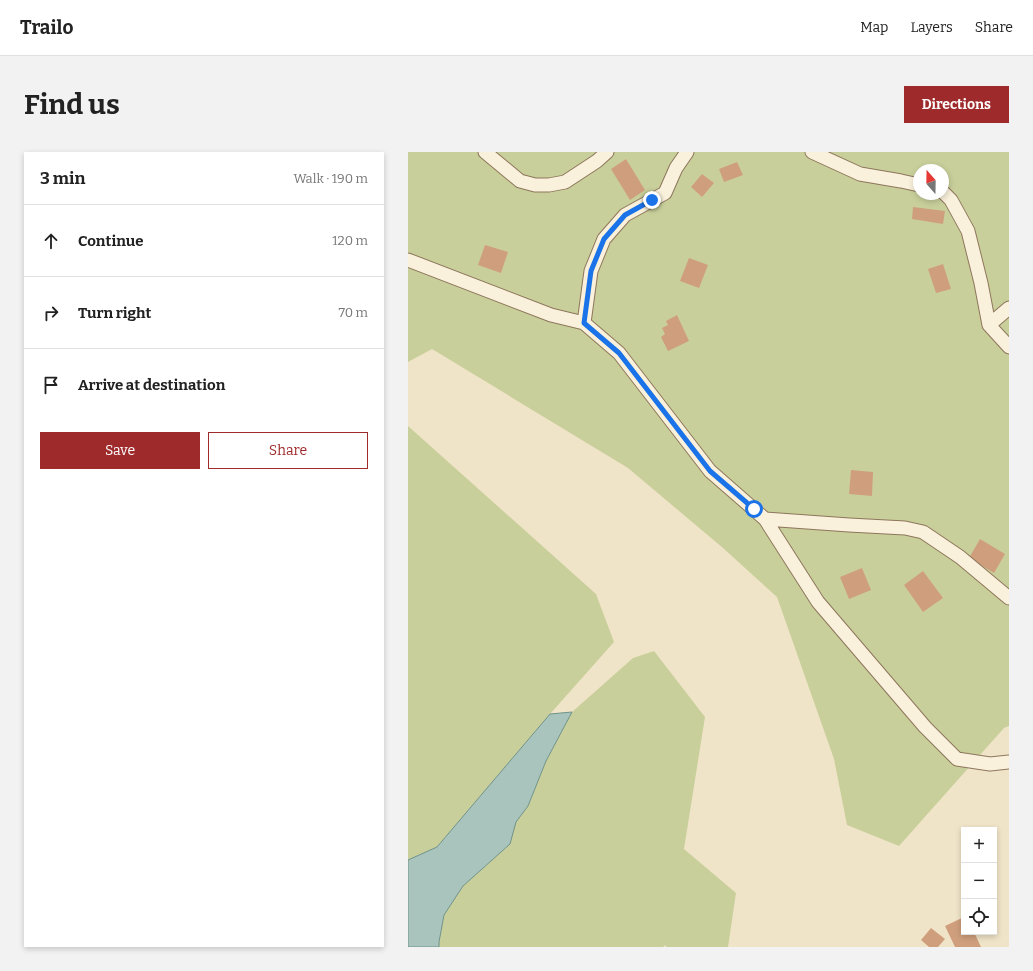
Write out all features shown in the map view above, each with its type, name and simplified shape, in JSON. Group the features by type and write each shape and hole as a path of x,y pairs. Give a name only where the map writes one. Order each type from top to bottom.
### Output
{"street":[{"path":"485,152 520,181 535,185 549,185 564,182 597,161 607,152"},
{"path":"584,323 591,271 604,239 625,215 665,193 676,168 687,152"},
{"path":"812,152 860,174 913,184"},
{"path":"949,198 968,231 981,283 989,325 1009,347"},
{"path":"408,260 551,315 584,323 619,353 710,471 765,519 818,602 925,727 956,759 990,764 1009,762"},
{"path":"989,325 1009,308"},
{"path":"765,519 905,528 923,532 960,558 1009,598"}],"green space":[{"path":"408,152 1009,152 1009,726 1004,728 899,846 847,825 834,759 777,597 723,548 628,468 432,349 408,362"},
{"path":"408,426 596,594 614,642 550,714 437,847 408,860"},
{"path":"654,651 705,717 684,849 736,893 728,947 666,947 666,945 663,947 439,947 444,915 463,886 510,844 516,822 528,806 546,761 572,712 633,658"}],"water":[{"path":"572,712 546,761 528,806 516,822 510,844 463,886 444,915 439,947 408,947 408,860 437,847 550,714"}],"building":[{"path":"626,159 645,190 630,200 611,169"},
{"path":"737,162 743,175 724,182 719,169"},
{"path":"702,174 714,183 702,197 691,187"},
{"path":"913,207 945,211 943,224 912,219"},
{"path":"485,245 508,252 501,273 478,265"},
{"path":"689,258 708,265 699,288 680,281"},
{"path":"943,264 951,289 936,293 928,269"},
{"path":"677,315 689,341 668,351 661,337 665,334 662,328 668,325 666,321"},
{"path":"851,470 873,472 872,496 849,494"},
{"path":"980,539 1005,554 994,573 969,558"},
{"path":"862,568 871,590 849,599 840,577"},
{"path":"923,571 943,598 923,612 904,585"},
{"path":"961,918 961,935 975,935 981,947 955,947 945,926"},
{"path":"931,928 945,939 938,947 929,947 921,940"}],"route":[{"path":"652,200 625,215 604,239 591,271 584,323 619,353 710,471 754,509"}]}
